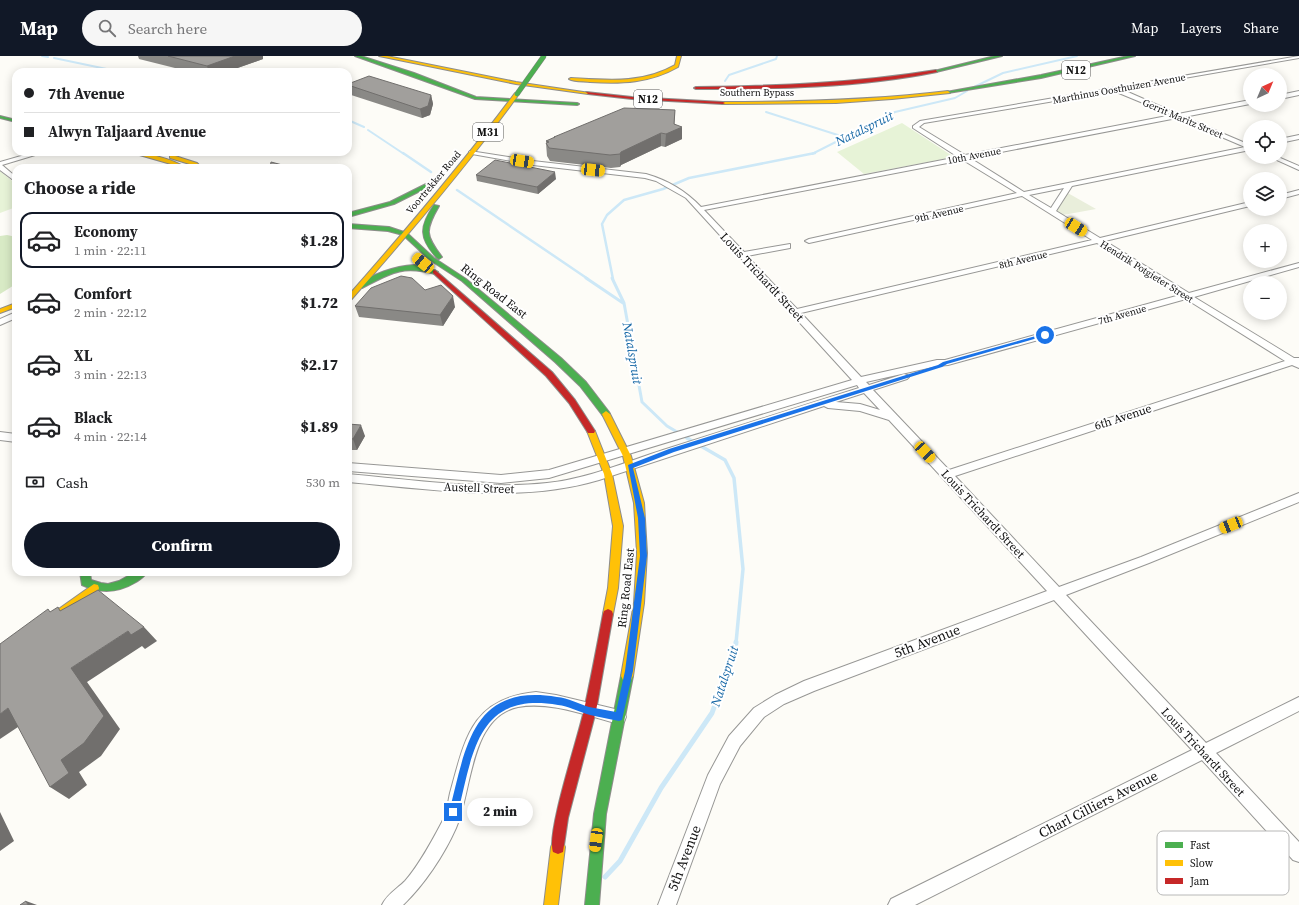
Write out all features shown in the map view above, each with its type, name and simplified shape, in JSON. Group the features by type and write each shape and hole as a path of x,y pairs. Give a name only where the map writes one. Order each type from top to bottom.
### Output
{"main road":[{"path":"357,56 412,74 475,98 503,97 513,101 588,104"},
{"name":"Southern Bypass","path":"381,56 526,85 626,97 729,103 848,101 918,95 1019,81 1085,68 1133,56"},
{"path":"422,56 494,69"},
{"name":"M31","path":"475,98 486,102 492,108 503,97 533,56"},
{"name":"Voortrekker Road","path":"420,200 440,188 451,170 472,153 513,101 544,56"},
{"name":"N12","path":"652,86 568,79 623,80 654,76 674,69 679,62 679,56"},
{"name":"Southern Bypass","path":"686,88 763,87 862,80 947,68 1000,56"},
{"path":"524,73 541,76"},
{"path":"603,105 765,107 848,101"},
{"path":"0,112 12,115"},
{"path":"0,117 12,120"},
{"name":"Voortrekker Road","path":"352,295 405,248 405,234 440,188 466,145"},
{"path":"146,156 173,164"},
{"path":"170,156 195,164"},
{"path":"352,214 392,204 417,193 440,188"},
{"path":"440,188 424,232 429,246 463,279"},
{"name":"Ring Road East","path":"352,226 398,227 411,242 437,263 463,279 570,370 589,391 604,412 625,452 630,467 641,518 643,556 629,671 602,800 594,853 592,905"},
{"path":"352,280 398,227"},
{"path":"352,233 389,238"},
{"name":"Ring Road East","path":"389,238 405,248 435,272 549,374 566,392 582,414 604,459 608,474 618,526 613,588 590,711 562,818 551,905"},
{"path":"360,287 388,272 409,266 426,268 435,272"},
{"path":"0,302 12,298"},
{"path":"0,312 12,307"},
{"path":"85,576 86,582 94,588 105,589 119,586 133,580 138,576"},
{"path":"51,621 94,588"}],"street":[{"name":"Marthinus Oosthuizen Avenue","path":"939,119 1299,57"},
{"path":"1292,59 1299,61"},
{"name":"Gerrit Maritz Street","path":"1115,89 1243,144"},
{"path":"1287,96 1299,93"},
{"name":"10th Avenue","path":"699,209 1243,103"},
{"name":"Hendrik Potgieter Street","path":"939,119 918,124 915,127 1098,241 1297,362"},
{"path":"1287,140 1299,137"},
{"name":"9th Avenue","path":"809,241 1022,194 1243,148"},
{"name":"Louis Trichardt Street","path":"472,153 512,160 641,176 658,180 683,193 1277,831"},
{"path":"12,176 0,165 29,156"},
{"path":"1287,163 1299,168"},
{"path":"1052,212 1068,185"},
{"path":"1039,191 1061,198"},
{"path":"1287,195 1299,192"},
{"name":"8th Avenue","path":"795,312 1243,206"},
{"path":"741,255 787,246"},
{"name":"7th Avenue","path":"352,467 470,477 518,478 549,474 604,459 705,426 782,405 940,366 945,363 1186,295 1299,265"},
{"path":"0,322 12,317"},
{"name":"6th Avenue","path":"946,475 1297,362"},
{"name":"7th Avenue","path":"671,451 812,407 862,385"},
{"path":"812,407 853,405 874,410 895,420"},
{"path":"0,436 12,438"},
{"name":"Austell Street","path":"352,478 451,487 501,489 560,486 608,474 671,451"},
{"name":"5th Avenue","path":"667,905 708,796 726,754 740,732 754,717 770,705 808,686 1055,592 1145,560 1299,497"},
{"path":"391,905 411,886 450,824 471,744 476,733 490,715 504,705 526,699 559,701 590,711 619,717"},
{"name":"Charl Cilliers Avenue","path":"897,905 1299,704"},
{"name":"Louis Trichardt Street","path":"1289,843 1299,854"}],"green space":[{"path":"902,123 954,157 864,174 837,152"},
{"path":"0,171 12,181 12,208 0,213"},
{"path":"1066,192 1096,209 1063,215 1056,211"},
{"path":"0,236 12,236 12,286 0,294"}],"building":[{"path":"168,56 235,56 207,66"},
{"path":"369,76 431,95 428,106 420,109 352,86 352,82"},
{"path":"624,108 675,110 674,124 682,127 666,134 661,133 621,152 620,154 610,155 549,148 546,143 549,142 546,141 554,137"},
{"path":"495,160 555,172 537,187 476,175"},
{"path":"401,276 412,278 425,290 441,285 453,296 440,315 355,306 371,288"},
{"path":"352,424 361,425 353,439"},
{"path":"98,590 144,627 131,635 128,631 71,668 104,716 84,743 61,760 69,773 50,787 8,708 0,714 0,644 48,609 50,612 58,607 60,611"},
{"path":"26,901 28,905 20,905"}],"waterway":[{"path":"42,56 48,57"},
{"path":"725,81 729,75 776,59 777,56"},
{"name":"Natalspruit","path":"972,88 1003,73 1077,56"},
{"path":"54,58 102,68"},
{"name":"Natalspruit","path":"813,153 895,112 955,98 967,91"},
{"path":"766,112 844,137"},
{"path":"352,122 364,127"},
{"path":"368,130 404,154"},
{"path":"403,153 431,172"},
{"name":"Natalspruit","path":"613,279 602,224 607,215 624,200 663,189 689,178 813,153"},
{"path":"457,190 588,279"},
{"path":"586,278 623,303"},
{"name":"Natalspruit","path":"612,278 624,303 642,402 667,426 689,439"},
{"name":"Natalspruit","path":"687,438 725,460 734,478 743,569 736,643"},
{"name":"Natalspruit","path":"605,877 620,861 661,788 712,713 735,650 736,642"}],"traffic: fast":[{"path":"357,56 412,74 475,98 577,104"},
{"path":"517,94 544,56"},
{"path":"936,71 1000,56"},
{"path":"948,92 1041,77 1133,56"},
{"path":"0,117 12,120"},
{"path":"352,214 392,203 434,182"},
{"path":"436,206 426,227 426,238 439,257"},
{"path":"352,226 389,229 405,234 432,259 464,280 558,360 583,384 606,414"},
{"path":"360,287 387,273 405,268 414,267 435,272"},
{"path":"85,576 86,582 93,586 108,588 115,587 137,576"},
{"path":"592,905 600,814 627,676"}],"traffic: slow":[{"path":"381,56 516,83 588,93"},
{"path":"571,79 598,81 639,80 665,73 677,66 679,56"},
{"path":"723,103 836,102 948,92"},
{"path":"398,243 489,132 517,94"},
{"path":"147,156 175,164"},
{"path":"172,157 195,164"},
{"path":"352,295 398,243"},
{"path":"0,311 12,306"},
{"path":"606,414 627,456 639,503 642,553 639,603 627,676"},
{"path":"591,431 608,474 618,526 613,588 608,614"},
{"path":"57,616 94,588"},
{"path":"551,905 558,847"}],"traffic: jam":[{"path":"696,88 846,83 936,71"},
{"path":"588,93 632,98 723,103"},
{"path":"435,272 549,374 572,401 591,431"},
{"path":"558,847 562,818 590,711 608,614"}],"route":[{"path":"453,812 471,744 476,733 490,715 504,705 520,699 539,698 559,701 590,711 619,717 629,671 643,556 641,518 630,467 671,451 940,366 945,363 1045,335"}]}
